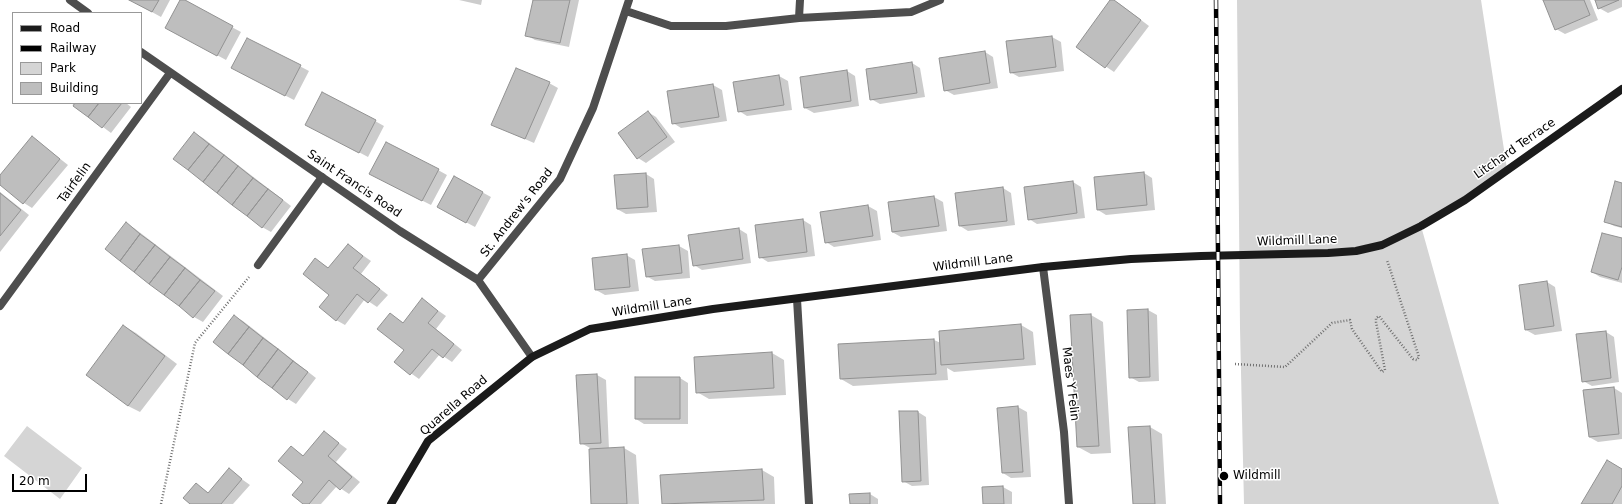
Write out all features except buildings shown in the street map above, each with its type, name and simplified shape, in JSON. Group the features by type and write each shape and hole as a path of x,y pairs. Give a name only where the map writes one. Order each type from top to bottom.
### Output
{"street":[{"path":"70,0 87,12"},
{"name":"St. Andrew's Road","path":"478,280 560,179 593,108 629,0"},
{"path":"798,18 800,0"},
{"path":"626,11 671,26 726,26 798,18 911,12 940,0"},
{"name":"Saint Francis Road","path":"142,53 400,231 478,280 532,357"},
{"name":"Tairfelin","path":"0,306 170,73"},
{"name":"Litchard Terrace","path":"1421,226 1465,200 1622,89"},
{"path":"258,265 322,177"},
{"name":"Wildmill Lane","path":"532,357 590,328 713,309 1043,267 1201,256 1356,251 1382,245 1421,226"},
{"name":"Maes Y Felin","path":"1043,267 1064,432 1069,504"},
{"path":"797,299 809,504"},
{"name":"Quarella Road","path":"391,504 428,441 532,357"}],"path":[{"path":"1235,364 1285,367 1332,323 1350,320 1352,329 1382,372 1385,370 1376,322 1376,318 1379,316 1413,359 1417,360 1419,357 1382,245"},
{"path":"161,504 195,343 258,265"}],"green space":[{"path":"1237,0 1481,0 1507,169 1421,226 1499,504 1244,504 1240,328"},
{"path":"27,426 82,468 60,499 4,456"}],"railway":[{"path":"1216,0 1220,504"}],"place":[{"name":"Wildmill","path":"1224,476"}]}
